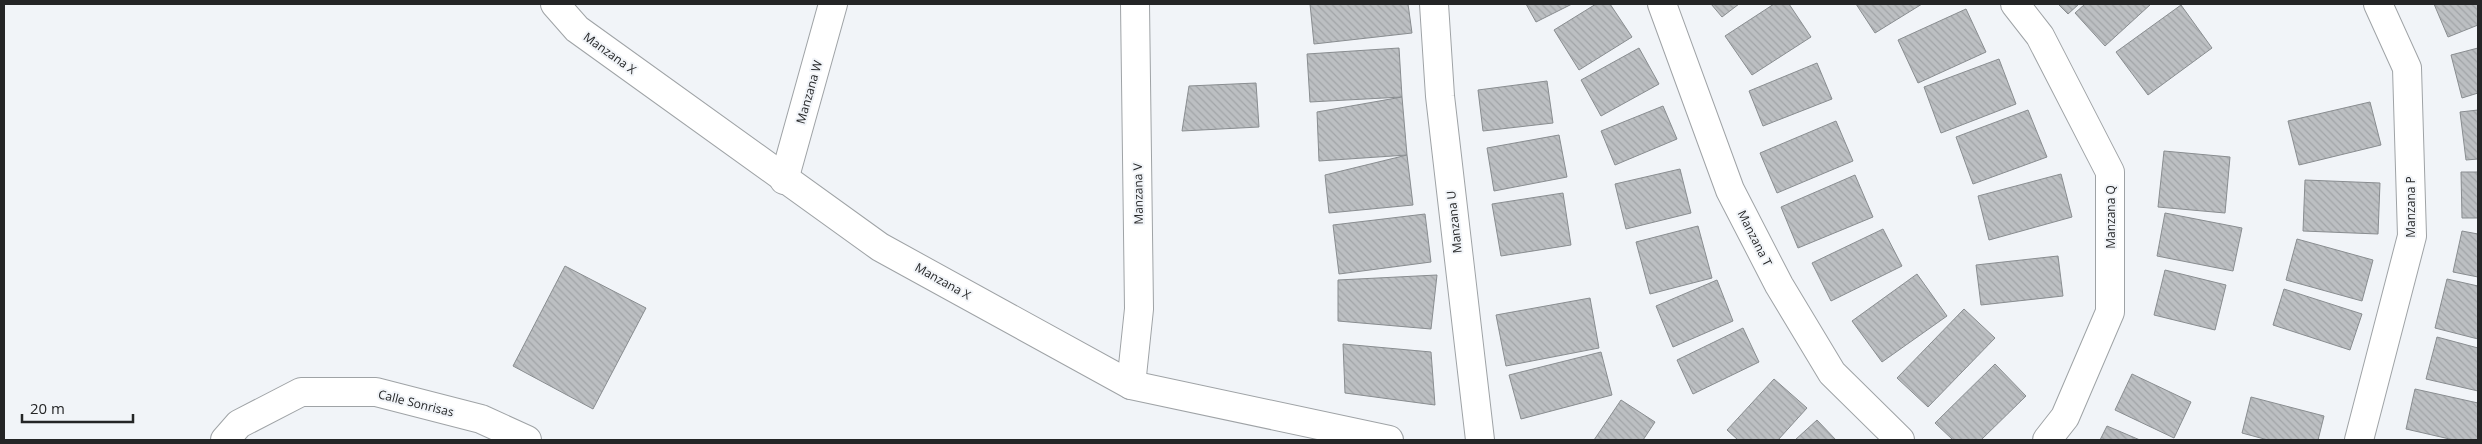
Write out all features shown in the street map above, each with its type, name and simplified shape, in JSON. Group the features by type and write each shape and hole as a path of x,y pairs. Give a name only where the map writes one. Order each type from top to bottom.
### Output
{"street":[{"name":"Manzana X","path":"555,4 577,29 784,180 880,247 1131,385 1389,440"},
{"name":"Manzana W","path":"784,180 833,4"},
{"name":"Manzana V","path":"1131,385 1139,309 1136,4"},
{"name":"Manzana U","path":"1434,4 1440,96 1480,440"},
{"name":"Manzana T","path":"1662,4 1730,190 1778,285 1832,373 1900,440"},
{"name":"Manzana Q","path":"2015,4 2040,36 2110,172 2110,312 2065,417 2047,440"},
{"name":"Manzana P","path":"2359,440 2412,236 2407,68 2378,4"},
{"name":"Calle Sonrisas","path":"225,440 239,424 301,392 376,392 481,419 527,440"}],"building":[{"path":"1310,4 1408,4 1412,33 1314,44"},
{"path":"1526,4 1572,4 1536,22"},
{"path":"1596,4 1610,4 1632,37 1579,70 1554,30"},
{"path":"1711,4 1739,4 1722,17"},
{"path":"1774,4 1789,4 1811,37 1752,75 1725,36"},
{"path":"1856,4 1922,4 1875,33"},
{"path":"2058,4 2079,4 2068,14"},
{"path":"2085,4 2151,4 2105,46 2075,13"},
{"path":"2434,4 2478,4 2478,25 2448,37"},
{"path":"2181,5 2212,48 2148,95 2116,52"},
{"path":"1966,9 1986,52 1918,83 1898,40"},
{"path":"1399,48 1402,97 1310,102 1307,54"},
{"path":"1639,48 1659,84 1601,116 1581,80"},
{"path":"2478,48 2478,93 2462,98 2451,55"},
{"path":"1999,59 2016,104 1941,133 1924,87"},
{"path":"1817,63 1832,99 1763,126 1749,91"},
{"path":"1547,81 1553,123 1483,131 1478,90"},
{"path":"1256,83 1259,127 1182,131 1189,86"},
{"path":"1402,97 1407,155 1319,161 1317,112"},
{"path":"2370,102 2381,145 2299,165 2288,121"},
{"path":"1663,106 1677,139 1615,165 1601,131"},
{"path":"2028,110 2047,157 1973,184 1956,137"},
{"path":"2478,110 2478,159 2466,160 2460,112"},
{"path":"1836,121 1853,161 1777,193 1760,153"},
{"path":"1559,135 1567,177 1494,191 1487,148"},
{"path":"2164,151 2230,157 2225,213 2158,207"},
{"path":"1407,155 1413,205 1329,213 1325,175"},
{"path":"1680,169 1691,213 1626,229 1615,184"},
{"path":"2461,172 2478,172 2478,218 2462,218"},
{"path":"2061,174 2072,217 1989,240 1978,196"},
{"path":"1855,175 1873,217 1798,248 1781,207"},
{"path":"2305,180 2380,183 2378,234 2303,231"},
{"path":"1563,193 1571,245 1501,256 1492,204"},
{"path":"2165,213 2242,228 2233,271 2157,256"},
{"path":"1425,214 1431,262 1339,274 1333,225"},
{"path":"1698,226 1712,278 1650,294 1636,242"},
{"path":"1883,229 1902,266 1831,301 1812,263"},
{"path":"2462,231 2478,234 2478,277 2453,272"},
{"path":"2297,239 2373,260 2362,301 2286,280"},
{"path":"2058,256 2063,296 1981,305 1976,265"},
{"path":"565,266 646,308 593,409 513,366"},
{"path":"2165,270 2226,285 2215,330 2154,315"},
{"path":"1917,274 1947,316 1882,362 1852,321"},
{"path":"1437,275 1431,329 1338,321 1338,280"},
{"path":"2447,279 2478,286 2478,339 2435,328"},
{"path":"1717,280 1733,321 1673,347 1656,306"},
{"path":"2284,289 2362,314 2350,350 2273,325"},
{"path":"1590,298 1599,348 1506,366 1496,315"},
{"path":"1964,309 1995,338 1928,407 1897,378"},
{"path":"1743,328 1759,362 1693,394 1677,360"},
{"path":"2437,337 2478,348 2478,391 2426,379"},
{"path":"1343,344 1431,352 1435,405 1345,393"},
{"path":"1601,352 1612,395 1521,419 1509,375"},
{"path":"1995,364 2026,396 1981,440 1953,440 1935,423"},
{"path":"2132,374 2191,402 2174,438 2115,410"},
{"path":"1774,379 1807,408 1778,440 1738,440 1727,430"},
{"path":"2415,389 2478,403 2478,440 2454,440 2406,429"},
{"path":"2251,397 2324,416 2318,440 2268,440 2242,433"},
{"path":"1621,400 1655,422 1643,440 1594,440"},
{"path":"1817,420 1836,440 1795,440"},
{"path":"2107,426 2140,440 2100,440"}]}
